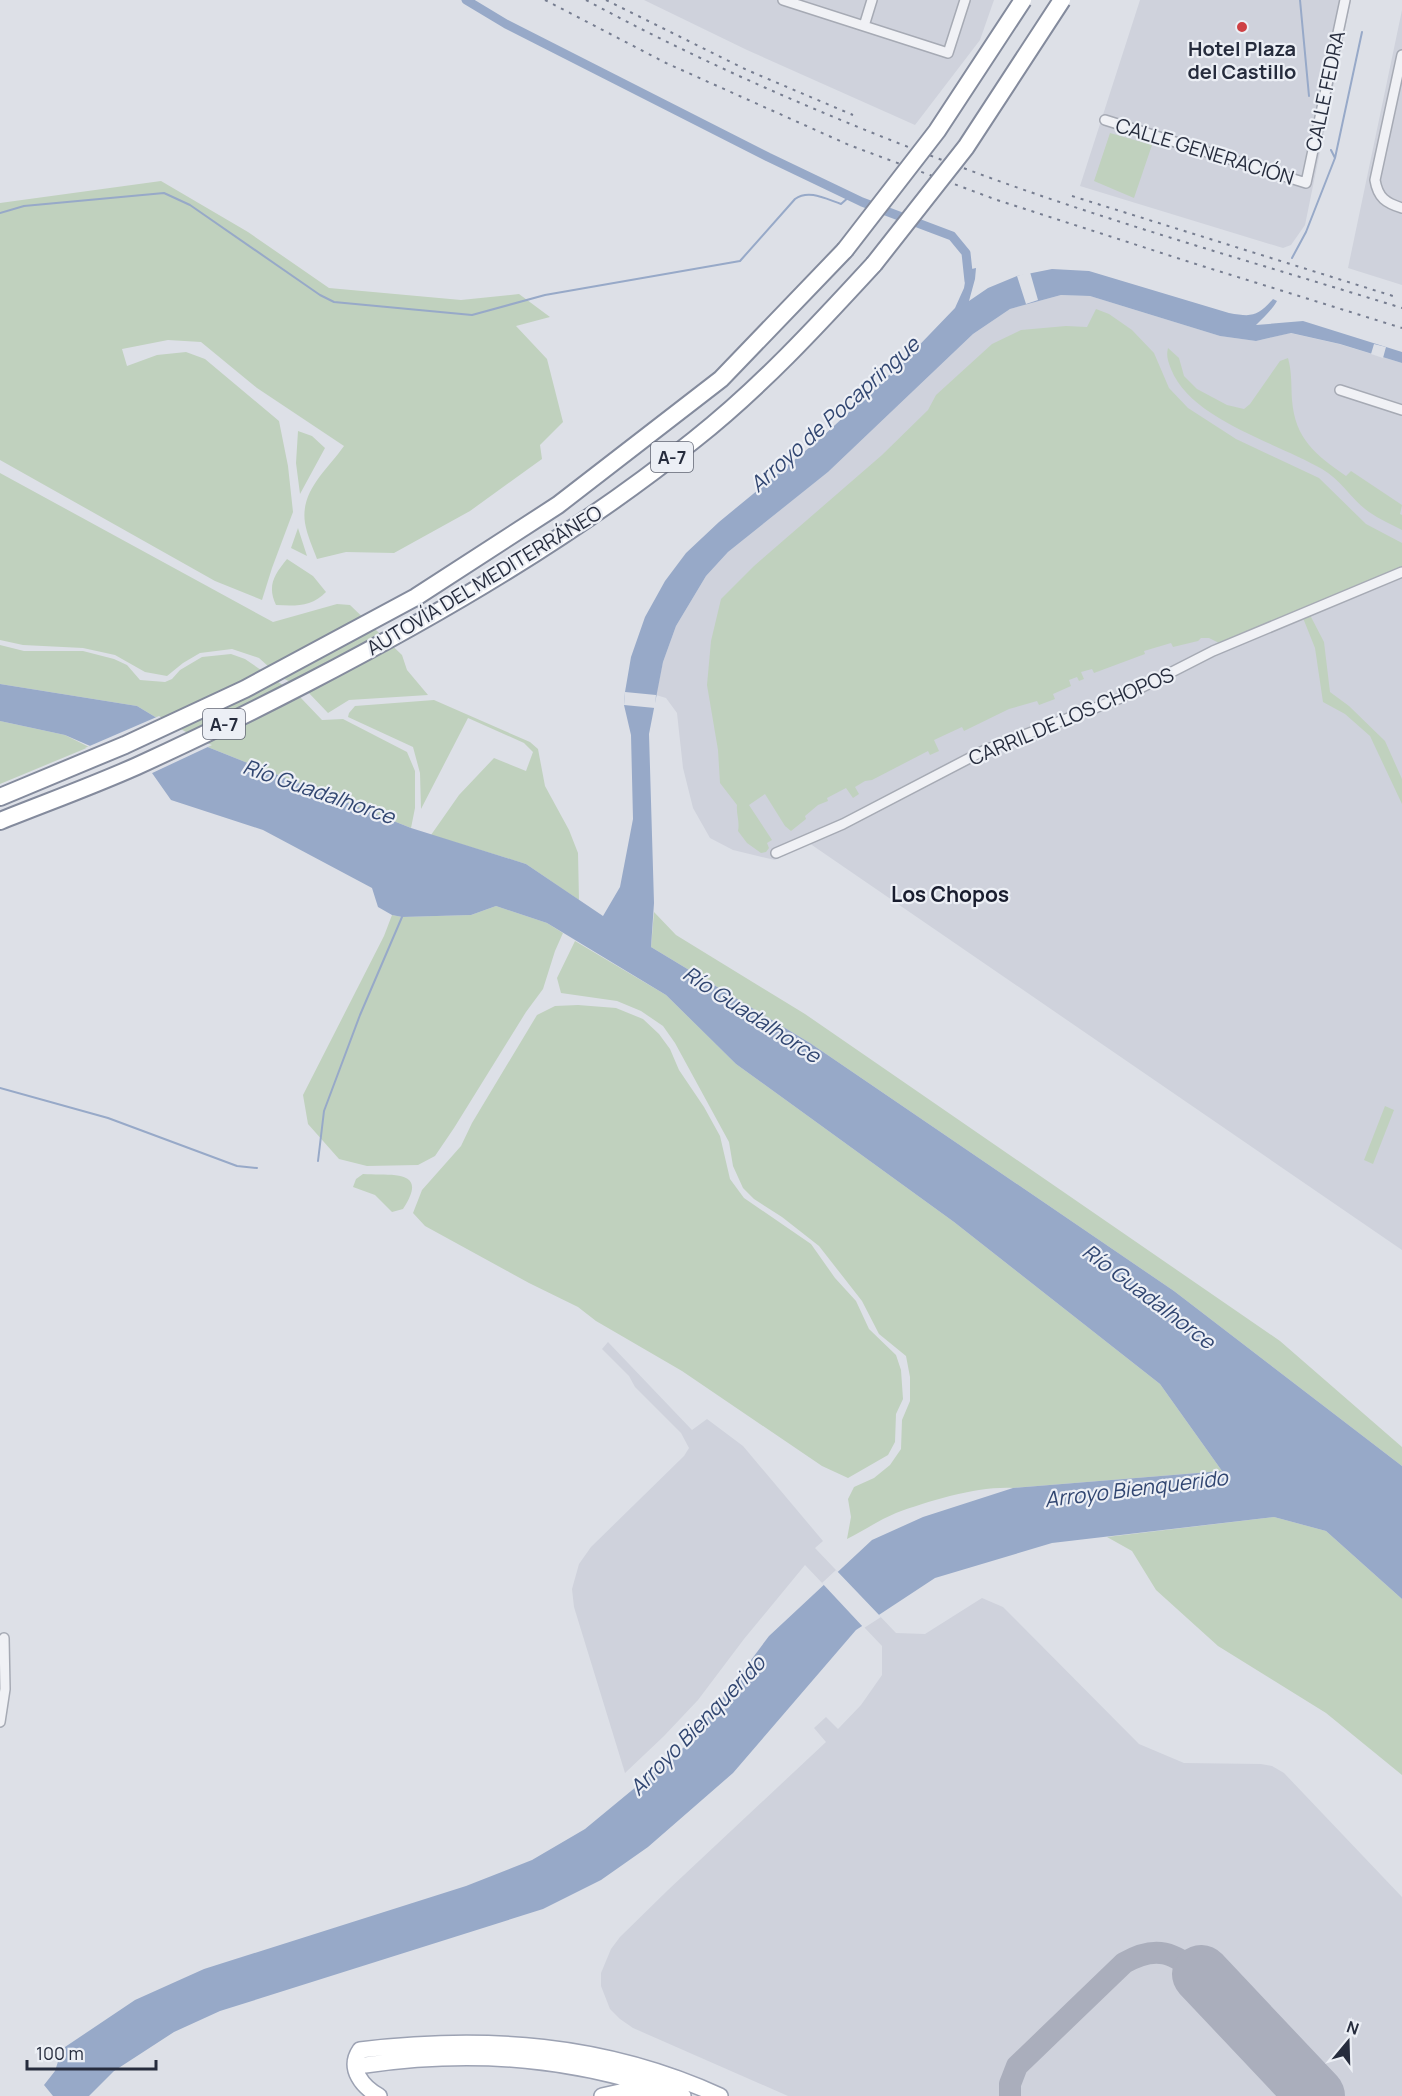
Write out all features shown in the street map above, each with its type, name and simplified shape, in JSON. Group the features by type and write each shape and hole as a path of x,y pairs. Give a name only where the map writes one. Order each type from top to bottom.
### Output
{"highway":[{"name":"AUTOVÍA DEL MEDITERRÁNEO","path":"0,797 125,745 245,689 416,597 558,505 721,379 845,250 937,131 1023,0"},
{"name":"AUTOVÍA DEL MEDITERRÁNEO","path":"0,821 157,756 264,705 384,643 440,612 580,525 695,440 796,349 874,264 966,147 1062,0"}],"main road":[{"path":"360,2059 452,2042 513,2044 572,2051 631,2064 687,2082 720,2096"},
{"path":"360,2059 510,2058 584,2068 621,2076 683,2096"},
{"path":"360,2059 357,2075 364,2086 379,2096"},
{"path":"602,2096 629,2090 672,2096"}],"street":[{"path":"783,0 948,53 965,0"},
{"path":"864,26 872,0"},
{"name":"CALLE FEDRA","path":"1306,183 1345,0"},
{"path":"1402,55 1375,180 1377,193 1389,204 1402,208"},
{"name":"CALLE GENERACIÓN","path":"1105,120 1306,183"},
{"path":"1340,390 1402,410"},
{"name":"CARRIL DE LOS CHOPOS","path":"776,853 843,824 986,750 1121,698 1213,651 1402,572"},
{"path":"0,1722 5,1689 4,1638"}],"shaded area":[{"path":"644,0 994,0 980,40 915,125 747,50"},
{"path":"1140,0 1351,0 1305,225 1291,245 1283,248 1080,186"},
{"path":"1402,10 1402,285 1348,268"},
{"path":"1061,295 1090,296 1220,336 1256,341 1290,333 1339,344 1402,363 1402,1250 809,843 775,860 733,850 710,838 693,808 683,768 677,713 666,698 656,695 663,662 676,626 706,576 728,552 828,472 973,334 1010,309"},
{"path":"608,1342 692,1430 707,1419 743,1446 823,1541 815,1548 896,1633 925,1634 982,1598 1003,1607 1139,1744 1184,1763 1261,1764 1272,1766 1284,1773 1402,1897 1402,2096 788,2096 633,2028 620,2019 610,2009 601,1986 601,1973 611,1949 620,1937 668,1890 826,1742 814,1728 826,1717 838,1729 861,1705 882,1675 882,1646 805,1565 744,1639 698,1700 625,1773 574,1607 572,1589 579,1564 591,1547 684,1456 689,1448 681,1433 635,1387 629,1376 602,1349"}],"green space":[{"path":"1110,133 1152,145 1134,198 1094,181"},
{"path":"161,181 248,232 329,288 461,300 519,294 550,317 516,326 547,359 563,422 540,445 542,459 470,511 394,553 346,552 317,559 305,523 307,501 316,482 344,446 257,388 201,342 168,340 122,349 127,366 157,355 186,352 205,359 279,421 288,466 293,512 262,600 215,581 0,460 0,203"},
{"path":"1096,309 1109,314 1132,330 1154,353 1169,388 1188,408 1236,439 1319,478 1366,524 1402,543 1402,566 1221,644 1209,638 1201,638 1198,641 1173,647 1171,643 1144,651 1145,654 1094,673 1092,669 1081,672 1084,679 1079,681 1077,677 1069,680 1071,686 1053,694 1055,699 1039,705 1037,701 1009,709 964,731 962,727 934,740 939,751 930,755 928,751 855,787 859,794 853,798 846,788 827,798 828,801 818,805 791,831 785,826 765,794 749,805 772,840 767,843 769,848 766,852 761,853 747,843 738,831 737,805 720,783 718,750 707,685 711,641 721,599 754,566 882,455 928,410 936,395 992,344 1021,330 1066,326 1087,327"},
{"path":"1168,348 1179,358 1184,376 1197,389 1227,405 1244,409 1280,361 1288,358 1294,414 1302,436 1325,461 1346,476 1351,471 1402,505 1400,514 1402,515 1402,530 1369,512 1322,469 1238,428 1197,402 1181,387 1171,369 1167,354"},
{"path":"298,431 312,436 325,448 300,494 296,463"},
{"path":"0,473 273,622 337,604 350,605 402,655 407,670 428,695 349,700 328,713 307,691 279,676 259,658 232,649 200,653 167,676 145,672 115,655 83,648 23,645 0,640"},
{"path":"298,528 307,556 291,548"},
{"path":"287,559 313,576 326,592 309,603 276,605 272,592 273,581"},
{"path":"1310,615 1324,642 1330,692 1349,706 1385,741 1402,779 1402,804 1370,736 1345,714 1323,702 1315,648 1303,618"},
{"path":"0,645 24,651 83,651 127,665 140,680 165,682 202,657 231,654 245,659 300,697 322,720 343,719 407,752 415,771 415,808 411,828 200,744 137,706 0,684"},
{"path":"434,700 530,742 538,749 545,786 569,830 578,853 579,900 526,864 431,835 459,795 494,758 526,771 533,752 524,743 468,718 421,809 420,773 413,747 348,717 355,706"},
{"path":"0,721 65,735 89,747 0,784"},
{"path":"496,906 547,923 563,933 543,989 435,1156 418,1165 367,1166 339,1159 308,1124 303,1095 384,936 392,915 402,917 471,915"},
{"path":"654,912 676,935 805,1014 1280,1341 1402,1447 1402,1466 1174,1291 810,1043 651,947"},
{"path":"575,941 666,995 736,1064 954,1222 1160,1384 1222,1471 985,1489 938,1499 896,1513 847,1539 851,1517 848,1499 854,1487 874,1478 890,1465 901,1449 902,1420 910,1401 910,1377 906,1356 879,1334 862,1301 819,1246 782,1217 754,1199 743,1188 733,1166 729,1142 675,1043 663,1026 641,1011 617,1001 561,993 557,978"},
{"path":"555,1006 616,1008 643,1019 659,1034 720,1136 730,1179 744,1198 811,1244 835,1278 856,1301 869,1329 896,1355 901,1370 903,1399 896,1414 895,1442 888,1455 848,1478 822,1466 682,1371 596,1321 578,1307 425,1226 413,1213 422,1190 461,1146 472,1123 537,1015"},
{"path":"1385,1106 1394,1110 1373,1164 1364,1160"},
{"path":"363,1174 395,1175 410,1180 412,1187 410,1196 403,1209 392,1212 375,1195 353,1187 356,1179"},
{"path":"1274,1517 1326,1531 1402,1599 1402,1775 1326,1713 1218,1646 1156,1590 1132,1551 1107,1537"}],"water":[{"path":"976,268 969,301 988,288 1017,276 1052,269 1089,271 1229,313 1254,314 1273,299 1277,301 1275,305 1256,325 1303,321 1402,352 1402,363 1340,344 1291,333 1256,341 1220,336 1090,296 1061,295 1010,309 973,334 828,472 728,552 706,576 676,626 663,662 649,734 654,903 651,947 810,1043 1174,1291 1402,1466 1402,1599 1326,1531 1274,1517 1052,1543 935,1578 856,1630 733,1773 648,1847 601,1880 543,1909 220,2011 174,2032 114,2071 89,2096 53,2096 44,2085 55,2071 62,2049 135,2000 204,1969 466,1886 532,1860 585,1829 688,1744 769,1636 872,1540 923,1517 1013,1488 1222,1471 1160,1384 954,1222 736,1064 666,995 547,923 496,906 471,915 402,917 392,915 378,907 372,888 263,830 171,800 152,773 65,735 0,721 0,684 137,706 200,744 411,828 526,864 603,916 620,887 633,819 631,735 624,705 631,657 645,617 665,581 686,553 719,522 821,438 904,361 955,308 964,288 967,270"}],"pier":[{"path":"1030,272 1038,300 1026,304 1017,276"},
{"path":"1374,344 1386,347 1383,358 1371,354"},
{"path":"625,692 656,695 655,708 624,705"},
{"path":"159,716 212,745 148,775 85,748"},
{"path":"836,1570 881,1617 864,1628 822,1583"}],"waterway":[{"path":"466,0 506,24 768,157 862,202 952,236 966,253 969,281"},
{"path":"1300,0 1309,96"},
{"path":"1335,158 1362,32"},
{"path":"1292,258 1306,232 1335,158 1331,150"},
{"path":"0,213 24,206 164,193 190,205 320,295 334,302 472,315 545,295 740,261 800,196 812,195 841,204 850,196"},
{"path":"318,1161 324,1111 360,1015 402,917"},
{"path":"0,1088 108,1118 237,1166 257,1168"}],"taxiway":[{"path":"1010,2096 1010,2084 1017,2066 1124,1963 1146,1954 1164,1954 1173,1956 1201,1974"}],"runway":[{"path":"1201,1974 1316,2096"}],"railway":[{"path":"545,0 666,63 849,145 997,200 1402,328"},
{"path":"586,0 736,75 944,161 1097,214 1402,308"},
{"path":"606,0 747,70 853,115"},
{"path":"1072,196 1393,296"}],"place":[{"name":"Hotel Plaza del Castillo","path":"1242,27"}],"district":[{"name":"Los Chopos","path":"950,894"}],"water label":[{"name":"Arroyo de Pocapringue","path":"834,414"},
{"name":"Río Guadalhorce","path":"319,791"},
{"name":"Río Guadalhorce","path":"752,1014"},
{"name":"Río Guadalhorce","path":"1149,1296"},
{"name":"Arroyo Bienquerido","path":"1136,1488"},
{"name":"Arroyo Bienquerido","path":"697,1725"}]}
